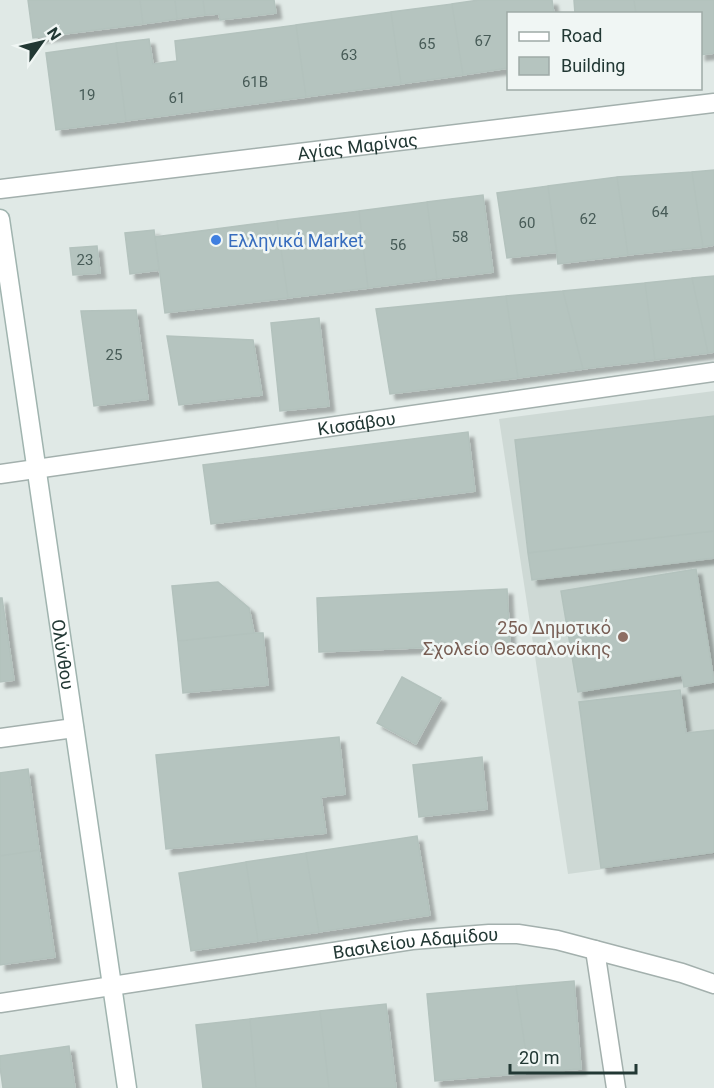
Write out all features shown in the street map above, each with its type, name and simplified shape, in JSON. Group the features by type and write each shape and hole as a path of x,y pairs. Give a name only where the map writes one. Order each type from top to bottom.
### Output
{"street":[{"name":"Αγίας Μαρίνας","path":"0,189 714,103"},
{"name":"Ολύνθου","path":"0,219 127,1088"},
{"name":"Κισσάβου","path":"0,474 714,372"},
{"path":"0,738 74,728"},
{"name":"Βασιλείου Αδαμίδου","path":"0,1003 412,940 458,935 518,934 557,940 682,973 714,984"},
{"path":"595,950 616,1088"}],"shaded area":[{"name":"25ο Δημοτικό Σχολείο Θεσσαλονίκης","path":"714,391 714,854 568,874 499,419"}],"building":[{"path":"28,0 140,0 143,24 33,38"},
{"path":"140,0 175,0 177,19 143,24"},
{"path":"175,0 203,0 205,15 177,19"},
{"path":"203,0 274,0 276,13 220,20 219,14 205,15"},
{"path":"479,0 552,0 554,12 507,12 507,68 463,75 452,4"},
{"path":"574,0 634,0 636,12 575,12"},
{"path":"634,0 714,0 714,53 702,55 702,12 636,12"},
{"path":"452,4 463,75 401,84 391,12"},
{"path":"391,12 401,84 306,97 296,25"},
{"path":"296,25 306,97 126,121 116,43 149,39 153,64 177,61 175,41"},
{"path":"116,43 126,121 56,130 46,53"},
{"path":"714,170 714,245 703,247 692,172"},
{"path":"692,172 703,247 628,255 617,177"},
{"path":"617,177 628,255 558,264 548,186"},
{"path":"548,186 557,252 507,258 497,193"},
{"path":"483,195 493,272 437,279 427,202"},
{"path":"427,202 437,279 368,288 359,211"},
{"path":"359,211 368,288 288,298 277,221"},
{"path":"277,221 288,298 165,313 155,237"},
{"path":"154,230 159,270 130,274 125,233"},
{"path":"97,246 100,273 73,275 70,248"},
{"path":"714,276 714,352 708,353 692,278"},
{"path":"692,278 708,353 655,360 645,283"},
{"path":"645,283 655,360 583,369 563,291"},
{"path":"563,291 583,369 518,378 506,296"},
{"path":"506,296 518,378 390,394 376,309"},
{"path":"136,310 148,399 94,406 81,311"},
{"path":"319,318 329,406 280,411 271,323"},
{"path":"167,336 253,340 262,395 179,405"},
{"path":"714,416 714,531 528,553 515,440"},
{"path":"468,432 475,491 211,524 203,465"},
{"path":"714,531 714,558 532,580 528,553"},
{"path":"696,569 714,682 684,687 682,675 578,692 561,591"},
{"path":"218,582 249,608 254,633 178,641 172,586"},
{"path":"507,589 510,644 319,652 317,598"},
{"path":"0,598 2,598 14,680 0,682"},
{"path":"263,633 268,685 183,693 178,641"},
{"path":"402,677 441,698 416,744 377,723"},
{"path":"680,690 686,733 714,730 714,852 601,868 579,702"},
{"path":"339,737 345,794 321,797 326,833 166,849 156,755"},
{"path":"482,757 487,809 419,817 413,765"},
{"path":"28,769 39,850 0,856 0,773"},
{"path":"417,836 430,915 319,932 306,853"},
{"path":"39,850 55,957 0,965 0,856"},
{"path":"306,853 319,932 258,941 246,862"},
{"path":"246,862 258,941 191,951 179,873"},
{"path":"574,981 581,1069 529,1073 516,986"},
{"path":"516,986 529,1073 435,1081 427,994"},
{"path":"386,1004 396,1088 329,1088 320,1011"},
{"path":"320,1011 329,1088 256,1088 250,1019"},
{"path":"250,1019 256,1088 203,1088 196,1025"},
{"path":"69,1046 75,1088 3,1088 0,1056"}],"place":[{"name":"Ελληνικά Market","path":"216,240"},
{"name":"25ο Δημοτικό Σχολείο Θεσσαλονίκης","path":"623,637"}]}
